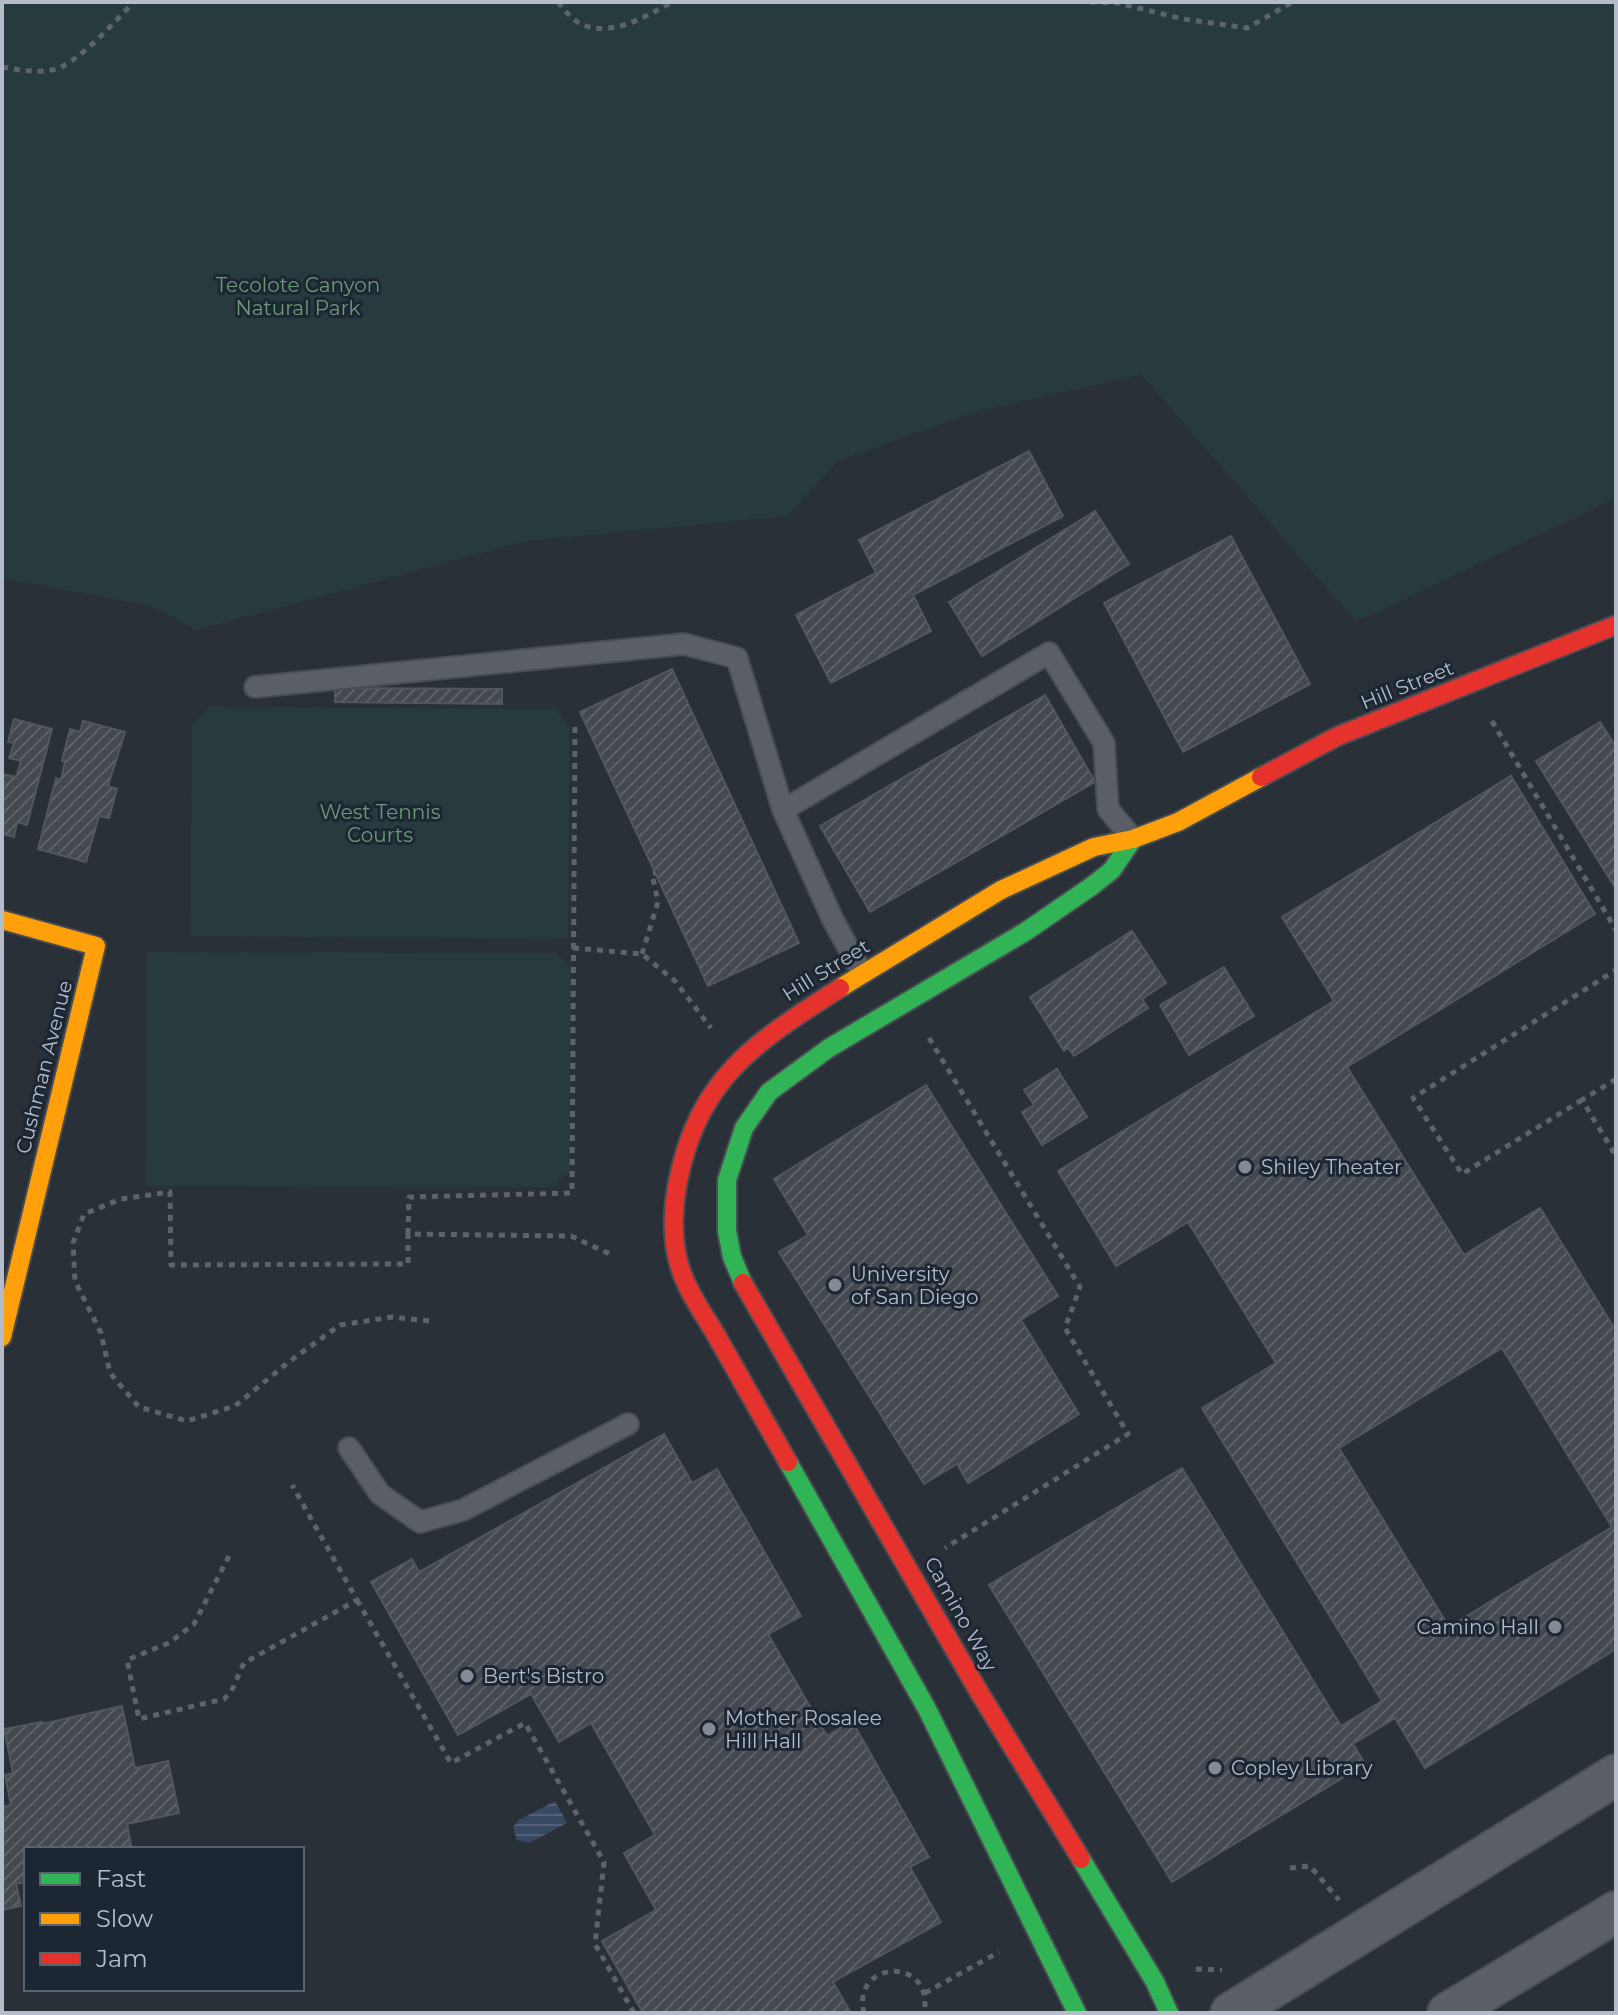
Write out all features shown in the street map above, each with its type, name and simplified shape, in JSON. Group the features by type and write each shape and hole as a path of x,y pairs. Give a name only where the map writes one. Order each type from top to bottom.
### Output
{"street":[{"name":"Hill Street","path":"1077,2013 927,1709 692,1297 676,1253 673,1232 675,1196 685,1146 698,1116 731,1068 773,1031 862,973 1001,890 1094,847 1133,839 1178,822 1338,736 1616,625"},
{"name":"Camino Way","path":"1133,839 1112,870 1092,886 1025,932 829,1048 769,1092 744,1128 727,1180 727,1231 740,1278 979,1692 1155,1982 1169,2013"},
{"name":"Cushman Avenue","path":"2,920 96,946 2,1337"},
{"path":"1231,2013 1616,1775"},
{"path":"1448,2013 1616,1912"}],"lane":[{"path":"255,687 684,644 737,658 783,810 833,920 862,973"},
{"path":"783,810 1049,653 1104,743 1108,809 1133,839"},
{"path":"349,1448 380,1494 420,1522 463,1510 628,1424"}],"path":[{"path":"2,67 33,72 56,70 85,51 134,2"},
{"path":"558,2 579,24 600,29 639,21 672,2"},
{"path":"1090,2 1118,3 1183,19 1247,28 1293,2"},
{"path":"1484,709 1616,930"},
{"path":"429,1321 392,1317 340,1325 235,1406 187,1421 139,1407 110,1373 101,1333 75,1281 73,1243 84,1214 121,1199 170,1192 171,1265 408,1264 409,1197 572,1193 575,725"},
{"path":"642,954 658,902 652,874 655,873"},
{"path":"573,948 642,954 675,981 714,1032"},
{"path":"1616,970 1413,1098 1462,1174 1616,1079"},
{"path":"911,1570 1128,1434 1065,1328 1080,1287 924,1030"},
{"path":"1582,1100 1616,1156"},
{"path":"408,1234 571,1236 612,1255"},
{"path":"292,1485 451,1763 525,1723 604,1862 595,1944 634,2013"},
{"path":"229,1556 194,1624 169,1643 127,1660 139,1719 224,1699 231,1692 244,1663 357,1600"},
{"path":"1290,1868 1310,1866"},
{"path":"925,1993 1003,1950"},
{"path":"864,2013 863,1994 874,1978 883,1972 904,1972 913,1977 925,1993 924,2013"}],"green space":[{"name":"Tecolote Canyon Natural Park","path":"2,2 1616,2 1616,498 1356,622 1142,375 981,410 838,461 787,516 526,541 197,630 151,606 2,578"},
{"name":"West Tennis Courts","path":"210,707 556,709 570,727 568,939 190,936 192,725"},
{"path":"147,952 556,953 571,967 570,1171 553,1187 146,1186"}],"water":[{"path":"555,1801 567,1823 529,1843 517,1840 513,1827 519,1820"}],"building":[{"path":"1029,451 1063,516 913,595 931,631 831,683 796,615 876,573 859,540"},
{"path":"1095,511 1129,564 982,656 949,602"},
{"path":"1231,536 1310,684 1183,752 1104,603"},
{"path":"672,669 799,943 708,986 580,712"},
{"path":"335,688 502,689 502,704 335,702"},
{"path":"1045,695 1095,782 870,912 820,826"},
{"path":"14,719 52,729 27,825 17,822 14,837 2,834 2,774 16,777 21,761 9,758 14,743 8,742"},
{"path":"83,721 125,732 108,786 117,789 109,818 99,816 86,862 38,849 56,778 61,780 70,729 80,732"},
{"path":"1600,722 1616,747 1616,889 1536,761"},
{"path":"1511,776 1595,914 1347,1067 1464,1255 1540,1208 1616,1331 1616,1649 1425,1768 1395,1718 1353,1744 1365,1764 1172,1882 989,1585 1182,1468 1341,1726 1382,1701 1202,1408 1276,1363 1188,1222 1116,1266 1058,1171 1334,1001 1282,917","holes":["1502,1348 1612,1527 1449,1627 1339,1448"]},
{"path":"1132,931 1166,983 1142,999 1148,1008 1074,1056 1068,1048 1064,1051 1030,997"},
{"path":"1224,967 1254,1016 1189,1055 1160,1005"},
{"path":"1057,1069 1087,1117 1042,1145 1022,1112 1034,1105 1024,1090"},
{"path":"926,1085 1058,1296 1021,1320 1079,1414 968,1483 957,1464 924,1484 779,1252 808,1235 774,1179"},
{"name":"Mother Rosalee Hill Hall","path":"664,1434 692,1483 717,1469 801,1616 768,1634 827,1736 852,1721 929,1857 910,1867 941,1922 833,1982 851,2013 643,2013 602,1941 656,1910 624,1853 655,1835 591,1723 559,1742 531,1694 458,1735 371,1582 412,1559 419,1572"},
{"path":"122,1706 135,1768 168,1761 179,1813 127,1824 131,1845 24,1847 24,1882 16,1884 21,1906 2,1910 2,1807 11,1805 5,1775 13,1773 4,1729"}],"traffic: fast":[{"path":"743,1283 732,1257 727,1231 727,1180 744,1128 769,1092 829,1048 1025,932 1092,886 1112,870 1133,839"},
{"path":"788,1462 927,1709 1077,2013"},
{"path":"1081,1859 1155,1982 1169,2013"}],"traffic: slow":[{"path":"840,988 1001,890 1094,847 1133,839 1178,822 1261,777"},
{"path":"2,920 96,946 2,1337"}],"traffic: jam":[{"path":"1261,777 1338,736 1616,625"},
{"path":"788,1462 686,1284 676,1253 675,1205 688,1145 700,1115 716,1088 757,1045 840,988"},
{"path":"743,1283 979,1692 1081,1859"}],"place":[{"name":"Shiley Theater","path":"1245,1167"},
{"name":"University of San Diego","path":"835,1285"},
{"name":"Camino Hall","path":"1555,1627"},
{"name":"Bert's Bistro","path":"467,1676"},
{"name":"Mother Rosalee Hill Hall","path":"709,1729"},
{"name":"Copley Library","path":"1215,1768"}]}
